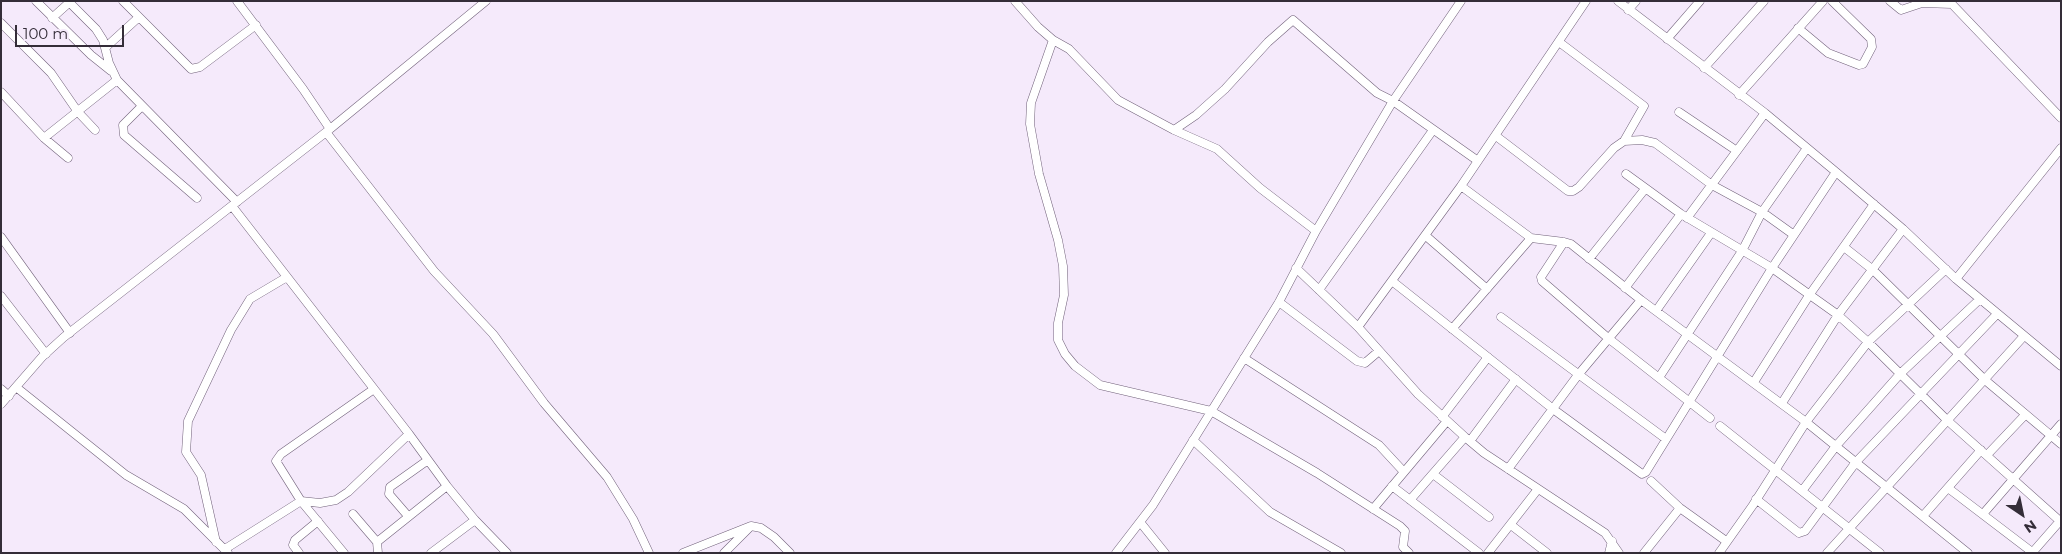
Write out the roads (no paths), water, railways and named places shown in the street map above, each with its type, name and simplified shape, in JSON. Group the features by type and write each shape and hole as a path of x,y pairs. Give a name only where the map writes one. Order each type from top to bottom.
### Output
{"street":[{"path":"36,1 91,55 112,72"},
{"path":"123,1 191,69 196,70 256,25"},
{"path":"237,1 256,25 328,130 434,271 493,334 544,402 607,478 633,518 649,553"},
{"path":"1,404 46,354 70,333 328,130 486,1"},
{"path":"1014,1 1038,27 1053,40 1069,49 1118,100 1174,130 1218,149 1260,188 1316,231"},
{"path":"1116,553 1153,505 1279,302 1316,231 1393,101 1461,1"},
{"path":"1358,328 1426,236 1496,136 1586,1"},
{"path":"1618,1 1807,148 1903,229 1956,279 2061,366"},
{"path":"1628,10 1636,1"},
{"path":"1667,39 1700,1"},
{"path":"1704,68 1764,1"},
{"path":"1739,95 1823,1"},
{"path":"1798,28 1828,53 1859,65 1863,64 1872,47 1871,39 1832,1"},
{"path":"1890,1 1901,10 1922,3 1950,3 2061,118"},
{"path":"52,18 69,2 96,29 106,47 112,72 117,80 234,204 287,278 409,434 447,486 503,552"},
{"path":"106,47 139,17"},
{"path":"1174,130 1196,115 1225,89 1268,42 1293,20 1377,93 1393,101 1478,161"},
{"path":"1,23 55,77 78,112 95,130"},
{"path":"1053,40 1031,103 1030,124 1039,174 1058,240 1063,266 1065,290 1058,323 1058,340 1065,354 1075,366 1100,385 1211,411 1317,473 1403,529 1403,546 1409,553"},
{"path":"1496,136 1568,191 1573,191 1579,187 1614,148 1624,141 1644,106 1558,42"},
{"path":"44,138 117,80"},
{"path":"1,92 44,138 68,158"},
{"path":"142,106 123,125 124,134 197,198"},
{"path":"1679,112 1737,151"},
{"path":"1625,288 1712,185 1765,114"},
{"path":"1319,290 1433,130"},
{"path":"1624,141 1642,140 1654,143 1712,185 1762,212 1794,235"},
{"path":"1660,376 1742,251 1762,212 1807,148"},
{"path":"1956,279 2061,148"},
{"path":"1392,281 1553,409 1642,474 1646,472 1772,268 1836,172"},
{"path":"1626,174 1644,189 1684,216 1772,268 1838,315 1948,421 2060,521 2032,552 1948,488"},
{"path":"1461,186 1531,238 1571,244 1688,336 1754,382 1806,422 1968,553"},
{"path":"1589,259 1644,189"},
{"path":"1754,382 1810,294 1874,204"},
{"path":"1782,404 1838,315 1903,229"},
{"path":"1656,311 1710,233"},
{"path":"1,236 70,333"},
{"path":"1426,236 1487,288"},
{"path":"1452,329 1531,238"},
{"path":"1564,242 1541,279 1608,338 1660,376 1710,418"},
{"path":"1844,246 1873,270 1985,380 2061,444"},
{"path":"1296,268 1358,328 1444,419 1467,439 1508,469 1604,533 1612,541 1619,553"},
{"path":"1719,553 1806,422 1868,342 1946,269"},
{"path":"216,542 201,475 186,452 188,420 231,330 250,299 287,278"},
{"path":"1,296 46,354"},
{"path":"1802,491 1836,446 1900,374 1980,299"},
{"path":"1508,469 1578,375 1641,300"},
{"path":"1279,302 1357,361 1365,363 1379,351"},
{"path":"1756,499 1799,533 1806,531 1856,462 1997,314"},
{"path":"1501,317 1666,439"},
{"path":"1827,553 2024,336"},
{"path":"1373,509 1404,472 1488,357"},
{"path":"1244,358 1378,445 1404,472"},
{"path":"1410,500 1467,439 1516,379"},
{"path":"16,387 126,475 184,509 226,551 301,501 320,503 336,500 348,492 409,434"},
{"path":"1,388 8,396"},
{"path":"344,553 301,501 276,461 281,454 374,389"},
{"path":"1923,516 1948,488 2025,415"},
{"path":"1982,514 2061,424"},
{"path":"1720,426 1876,551"},
{"path":"1193,440 1270,512 1340,553"},
{"path":"408,516 389,494 390,487 428,460"},
{"path":"1433,474 1489,517"},
{"path":"1650,481 1680,508 1726,541"},
{"path":"377,542 447,486"},
{"path":"1392,486 1479,553"},
{"path":"1488,553 1538,489"},
{"path":"1644,553 1680,508"},
{"path":"353,514 377,542 378,553"},
{"path":"431,553 475,520"},
{"path":"298,553 293,545 295,540 318,521"},
{"path":"1140,522 1165,553"},
{"path":"1511,525 1547,553"},
{"path":"724,553 752,526"},
{"path":"683,553 752,526 761,528 774,537 790,553"},
{"path":"1609,553 1612,541"}]}
